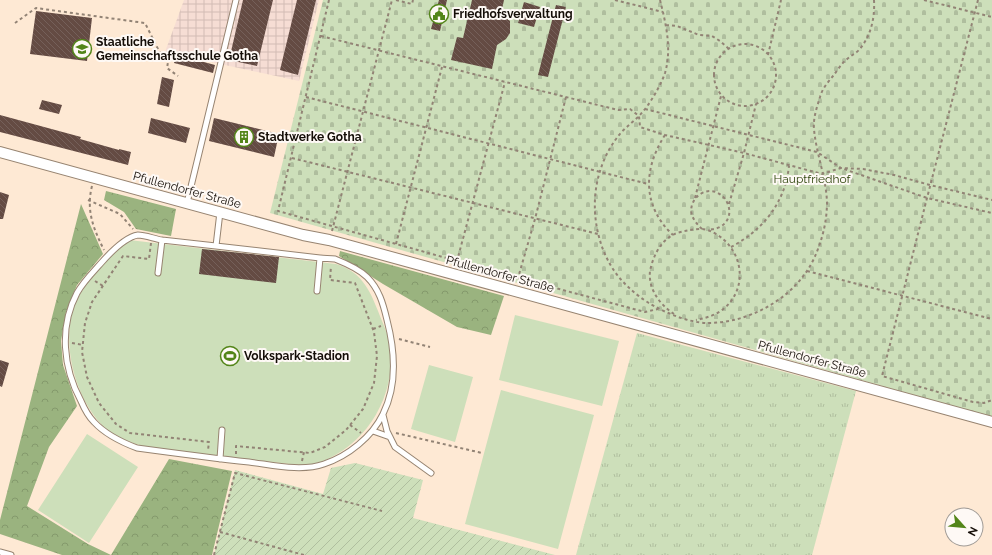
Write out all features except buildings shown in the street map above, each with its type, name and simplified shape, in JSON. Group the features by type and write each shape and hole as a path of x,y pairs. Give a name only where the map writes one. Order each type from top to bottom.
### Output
{"street":[{"name":"Pfullendorfer Straße","path":"0,152 303,235 329,240 992,422"}],"lane":[{"path":"187,203 236,0"},
{"path":"216,246 220,212"},
{"path":"138,235 162,240 331,259 351,267 366,276 375,286 381,297 392,337 395,359 394,378 391,393 383,415 373,431 346,453 335,459 323,464 304,468 235,461 137,448 123,443 106,433 92,420 76,391 65,350 67,321 77,293 95,270 116,247 128,239 138,235"},
{"path":"158,272 162,240"},
{"path":"317,291 320,258"},
{"path":"383,415 387,431 395,447 431,473"},
{"path":"220,459 222,430"},
{"path":"373,431 390,437"},
{"path":"0,552 12,555"}],"path":[{"path":"329,0 278,211 457,261 505,82"},
{"path":"329,240 392,0"},
{"path":"396,0 412,4 413,0"},
{"path":"615,0 663,12"},
{"path":"660,0 666,25 668,59 664,74 645,109 640,116 617,138 605,158 597,180 595,201 598,234 604,253 613,271 631,290 651,306 678,317 707,323 739,319 770,306 793,288 807,271 825,231 827,201 817,152 814,127 816,110 821,93 846,60 858,50 868,37 873,20 874,0"},
{"path":"768,55 782,0"},
{"path":"924,0 992,17"},
{"path":"978,0 926,198 882,376 973,402 984,403 992,400"},
{"path":"15,23 36,8 145,24 160,53 169,56 167,68 178,76"},
{"path":"666,25 677,26 699,35 712,36 729,49"},
{"path":"321,36 618,110 630,109 640,116"},
{"path":"745,44 754,45 763,50 775,65 775,85 770,94 762,101 756,104 741,106 731,103 721,95 714,77 715,66 720,58 729,49 745,44"},
{"path":"396,244 442,67"},
{"path":"702,229 693,217 691,211 721,95"},
{"path":"306,97 648,184"},
{"path":"566,97 535,219 518,278 644,312 659,309"},
{"path":"729,205 756,104"},
{"path":"645,109 817,152 841,168 926,198 992,213"},
{"path":"640,116 640,127 665,135 709,144 822,174 841,168 863,169 894,175 992,200"},
{"path":"665,135 651,164 648,184 652,204 657,214 673,235"},
{"path":"292,158 598,234"},
{"path":"731,247 753,234 771,215 784,190 788,178 789,165"},
{"path":"694,199 704,192 711,191 722,195 729,205 730,211 725,222 720,227 708,230"},
{"path":"90,192 88,200 93,228 107,257"},
{"path":"88,200 120,214 138,235"},
{"path":"678,317 658,300 652,287 650,273 653,258 661,245 673,235 688,230 708,230 718,235 731,247 738,259 740,274 738,288 731,301 721,311 709,317 694,320"},
{"path":"151,238 149,259 123,256 92,302 85,323 82,352 87,376 99,403 116,424 130,433 209,442 207,457"},
{"path":"235,461 236,446 310,453 325,447 346,430 363,409 374,383 377,356 374,332 355,283 330,280 331,259"},
{"path":"807,271 992,319"},
{"path":"392,337 430,348"},
{"path":"350,425 366,437"},
{"path":"387,431 482,453"},
{"path":"214,555 236,473 382,511"},
{"path":"220,532 304,555"}],"shaded area":[{"path":"184,0 319,0 299,81 165,52"}],"green space":[{"name":"Hauptfriedhof","path":"323,0 992,0 992,417 270,213"},
{"path":"106,191 176,209 171,236 136,229 124,212 104,200"},
{"path":"81,204 103,254 77,285 66,312 61,341 63,365 77,406 49,447 27,506 88,544 111,555 62,555 0,534 0,520"},
{"name":"Volkspark-Stadion","path":"129,240 336,264 352,271 363,282 375,303 388,336 391,352 391,370 388,387 374,419 363,433 336,455 318,463 299,465 149,448 124,440 113,434 103,426 93,414 77,383 72,366 69,332 72,315 77,300 87,283 100,267"},
{"path":"340,251 504,296 491,335 457,327 383,284 339,256"},
{"path":"515,315 619,341 602,406 499,380"},
{"path":"637,333 856,391 812,555 576,555"},
{"path":"429,365 473,377 455,442 411,429"},
{"path":"501,390 594,415 558,549 465,524"},
{"path":"87,434 138,467 89,543 38,510"},
{"path":"169,459 232,471 212,555 111,555"},
{"path":"355,463 423,480 413,518 555,555 214,555 235,470 323,494 331,468"}],"place":[{"name":"Friedhofsverwaltung","path":"439,14"},
{"name":"Staatliche Gemeinschaftsschule Gotha","path":"82,49"},
{"name":"Stadtwerke Gotha","path":"244,137"},
{"name":"Volkspark-Stadion","path":"230,356"}]}
